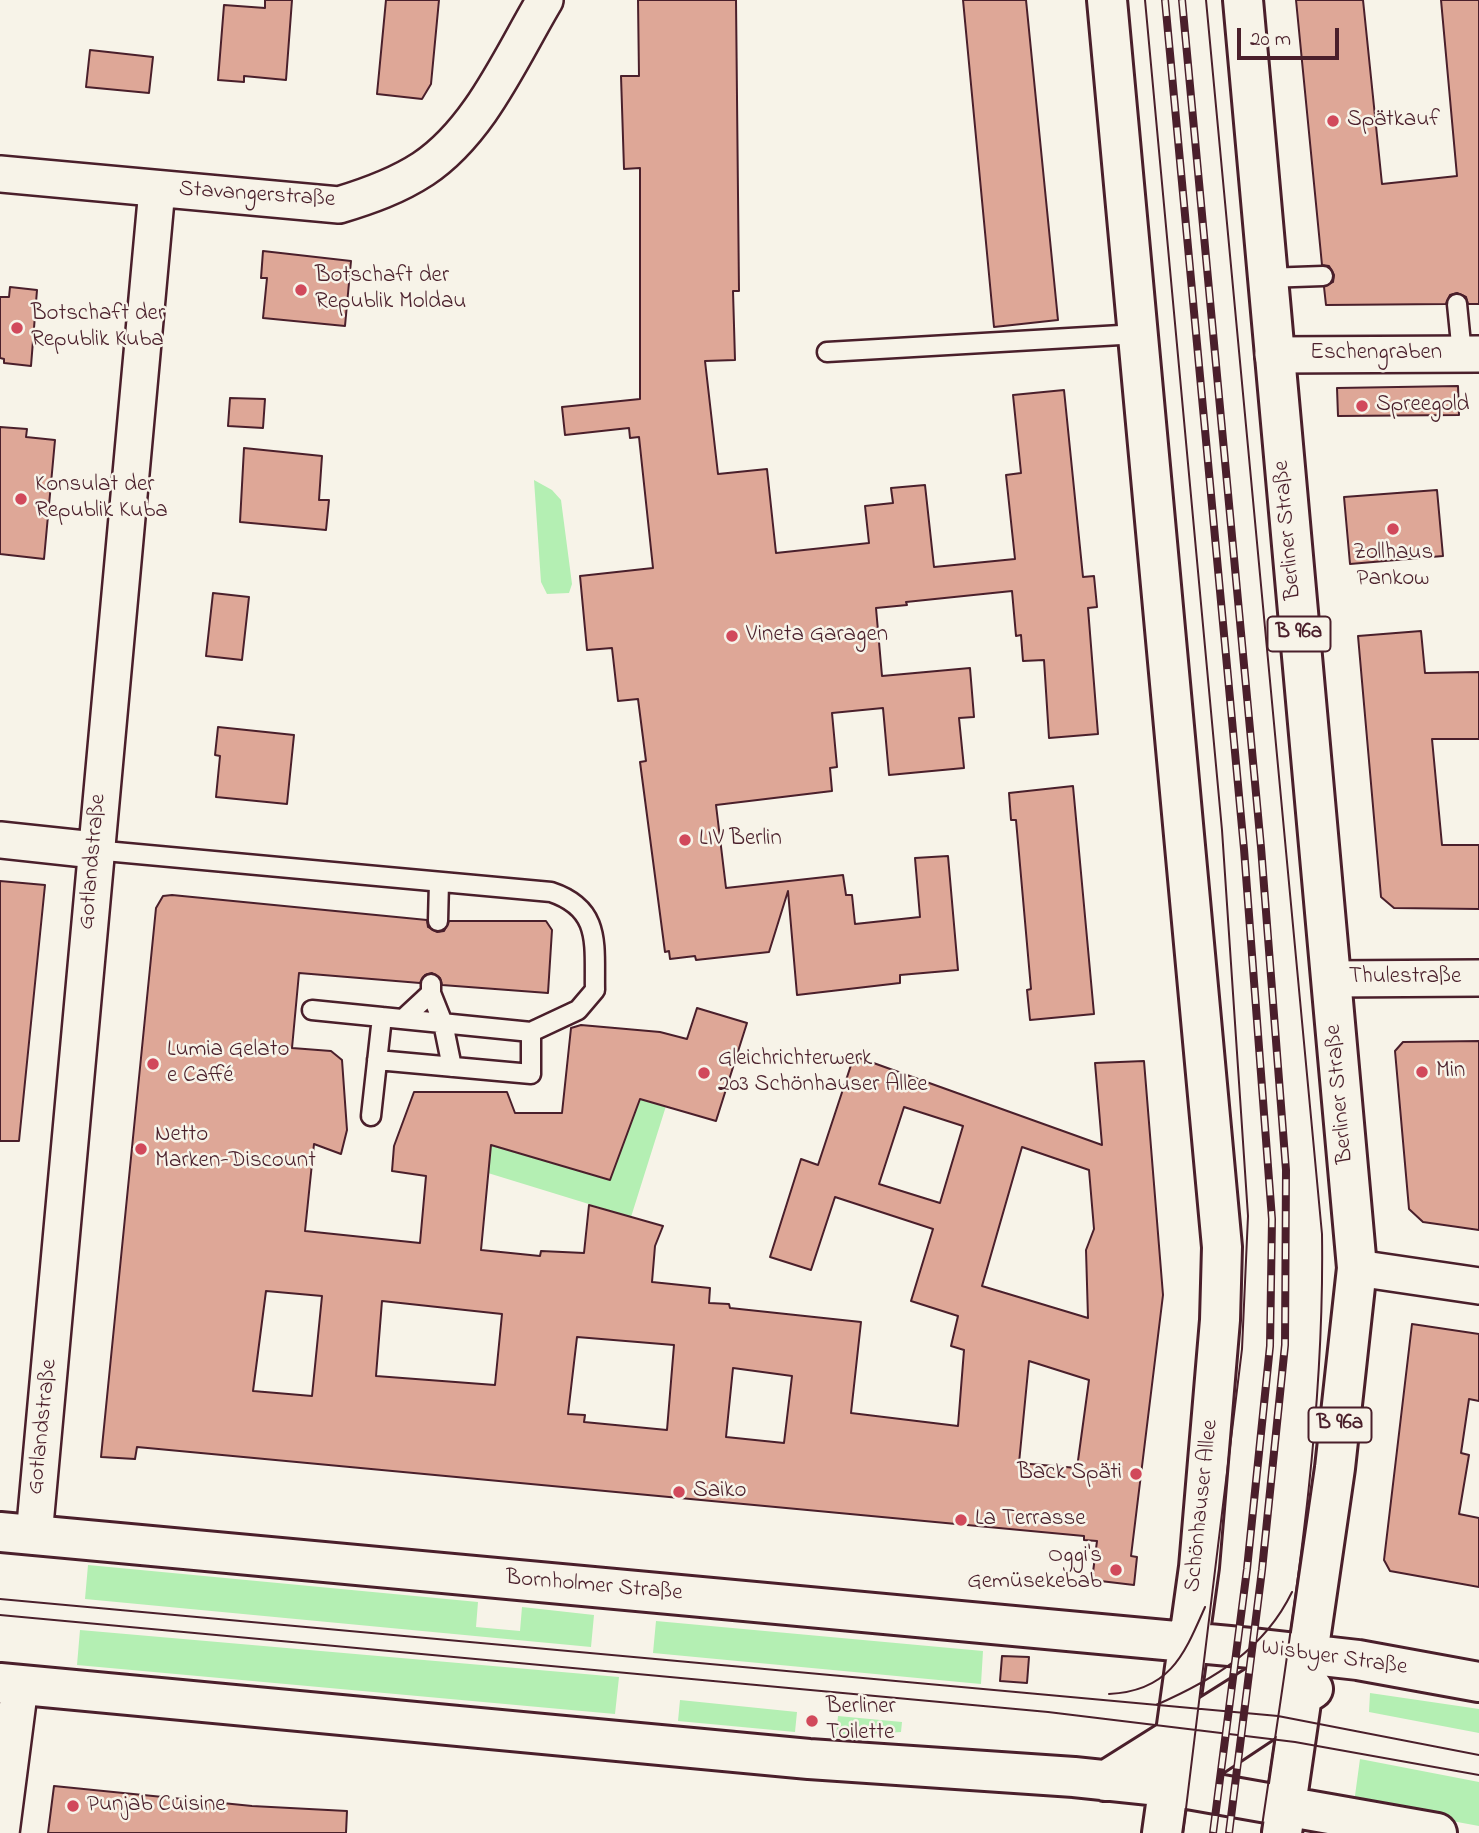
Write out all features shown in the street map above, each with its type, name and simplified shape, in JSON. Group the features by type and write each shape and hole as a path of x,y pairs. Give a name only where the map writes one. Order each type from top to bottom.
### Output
{"main road":[{"path":"1107,0 1138,334"},
{"name":"Berliner Straße","path":"1243,0 1357,1268"},
{"name":"Schönhauser Allee","path":"1138,334 1222,1247 1220,1320 1199,1567 1166,1787 1162,1833"},
{"name":"B 96a","path":"1284,1819 1335,1468 1357,1268"},
{"name":"Bornholmer Straße","path":"17,1534 1188,1642"},
{"name":"Wisbyer Straße","path":"1188,1642 1358,1660 1479,1682"},
{"path":"1105,1781 1307,1654"},
{"path":"1166,1787 1358,1660"},
{"path":"10,1685 797,1758 1166,1787 1284,1819 1437,1833"}],"street":[{"name":"Stavangerstraße","path":"0,174 339,205 384,191 424,168 452,143 483,104 545,0"},
{"name":"Gotlandstraße","path":"17,1534 94,850 157,189"},
{"name":"Eschengraben","path":"1273,355 1471,354"},
{"path":"0,840 94,850"},
{"name":"Thulestraße","path":"1331,979 1479,978"},
{"path":"1357,1268 1479,1286"},
{"path":"1,1833 10,1685"}],"lane":[{"path":"1266,278 1323,276"},
{"path":"1457,304 1471,354"},
{"path":"827,352 1138,334"},
{"path":"94,850 551,892 565,897 587,915 593,929 595,990 578,1010 531,1032 312,1010"},
{"path":"438,921 439,882"},
{"path":"403,1019 431,988 443,1023 452,1067"},
{"path":"371,1116 382,1017"},
{"path":"377,1060 531,1074 531,1032"}],"green space":[{"path":"534,480 552,490 561,500 572,584 569,593 547,594 541,582"},
{"path":"640,1099 666,1106 631,1217 488,1173 491,1145 610,1180"},
{"path":"88,1565 478,1602 476,1627 520,1631 522,1607 594,1615 591,1647 85,1599"},
{"path":"656,1621 983,1651 981,1684 653,1653"},
{"path":"80,1630 619,1677 615,1714 77,1665"},
{"path":"1370,1693 1479,1709 1479,1733 1369,1712"},
{"path":"680,1700 797,1712 795,1732 678,1721"},
{"path":"838,1716 902,1722 901,1732 836,1736"},
{"path":"1360,1759 1479,1782 1479,1826 1354,1803"}],"building":[{"path":"265,0 292,0 286,80 244,76 244,82 218,80 224,5 265,8"},
{"path":"386,0 439,0 431,84 422,99 377,94"},
{"path":"638,0 736,0 739,291 733,291 735,360 705,361 718,474 767,469 776,553 869,543 865,506 893,503 891,488 925,485 934,567 1015,559 1006,475 1021,473 1013,395 1064,390 1083,577 1094,576 1097,607 1088,608 1098,734 1049,738 1044,660 1023,661 1021,635 1016,636 1012,591 906,602 907,605 876,608 882,676 970,668 974,717 959,718 964,768 889,775 883,708 832,713 837,767 830,768 832,791 716,805 726,888 843,875 846,895 852,895 855,924 920,917 915,858 948,856 958,970 900,975 900,983 797,995 788,891 769,952 696,960 695,956 670,959 669,951 665,952 640,762 646,761 638,699 618,701 612,648 587,650 580,576 653,568 639,437 630,438 629,428 565,435 562,407 640,399 640,168 624,169 621,76 639,76"},
{"path":"963,0 1026,0 1058,320 994,327"},
{"path":"1296,0 1363,0 1382,184 1457,176 1441,0 1479,0 1479,304 1468,304 1466,297 1457,293 1450,295 1446,304 1326,305 1324,287 1333,282 1334,275 1329,266 1322,265"},
{"path":"90,50 153,57 149,93 86,87"},
{"name":"Botschaft der Republik Moldau","path":"263,251 351,261 345,326 263,318 267,278 261,278"},
{"name":"Botschaft der Republik Kuba","path":"10,287 37,290 31,366 4,363 4,359 0,358 0,297 9,297"},
{"path":"1458,386 1459,415 1338,416 1337,388"},
{"path":"230,398 265,399 263,428 228,426"},
{"name":"Konsulat der Republik Kuba","path":"0,427 27,429 26,437 55,440 44,559 0,554"},
{"path":"244,448 322,456 319,500 329,500 326,530 240,522"},
{"path":"1437,490 1443,556 1350,564 1344,497"},
{"path":"213,593 249,597 242,660 206,656"},
{"path":"1421,631 1425,673 1479,672 1479,739 1432,739 1442,845 1479,845 1479,909 1394,908 1381,897 1358,636"},
{"path":"218,727 294,735 287,804 216,797 220,756 215,755"},
{"path":"1073,786 1094,1014 1030,1020 1027,990 1031,989 1016,820 1011,820 1009,793"},
{"path":"0,881 45,885 19,1141 0,1141"},
{"path":"163,896 427,920 428,927 437,932 444,931 449,921 546,921 552,930 548,993 442,985 440,978 432,973 425,975 420,983 299,973 292,1048 331,1051 342,1060 347,1130 341,1154 314,1144 305,1231 420,1243 426,1176 392,1171 394,1146 414,1092 507,1092 515,1113 562,1113 571,1028 581,1025 660,1032 687,1039 697,1008 747,1023 716,1121 640,1099 610,1180 491,1145 481,1250 540,1256 541,1251 584,1253 589,1205 663,1226 655,1246 652,1282 710,1288 709,1303 729,1304 730,1308 861,1322 851,1413 958,1426 964,1350 951,1346 958,1316 911,1301 933,1229 835,1197 811,1270 770,1257 801,1159 818,1165 854,1056 1102,1145 1095,1063 1144,1061 1163,1295 1131,1556 1137,1557 1134,1585 1092,1580 1097,1541 1084,1540 1084,1536 137,1447 135,1459 101,1457 156,908","holes":["904,1107 963,1126 940,1203 879,1184","1022,1147 1089,1170 1094,1229 1086,1250 1088,1318 982,1286","266,1291 322,1296 312,1396 253,1391","382,1301 502,1314 495,1385 376,1376","577,1337 674,1345 667,1430 584,1422 585,1415 568,1414","1029,1361 1089,1380 1077,1468 1019,1463","733,1368 792,1376 784,1443 726,1437"]},
{"path":"1479,1041 1479,1230 1423,1222 1409,1209 1395,1051 1403,1042"},
{"path":"1412,1324 1479,1334 1479,1401 1469,1399 1461,1453 1469,1455 1459,1514 1479,1518 1479,1587 1390,1571 1384,1560"},
{"path":"1002,1656 1029,1657 1027,1683 1000,1681"},
{"path":"54,1786 252,1806 347,1811 346,1833 48,1833"}],"tram line":[{"path":"1145,0 1222,830 1248,1216 1242,1349 1183,1833"},
{"path":"1206,0 1322,1234 1318,1385 1312,1460 1294,1609 1261,1833"},
{"path":"1156,1705 1217,1674 1252,1647 1267,1631 1292,1592"},
{"path":"0,1599 1278,1716 1479,1755"},
{"path":"1109,1694 1147,1686 1161,1678 1181,1655 1205,1607"},
{"path":"0,1615 1048,1712 1295,1742 1479,1775"}],"railway":[{"path":"1165,0 1244,849 1272,1219 1270,1346 1247,1569 1213,1833"},
{"path":"1182,0 1261,847 1286,1170 1285,1345 1262,1570 1229,1833"}],"place":[{"name":"Spätkauf","path":"1333,121"},
{"name":"Botschaft der Republik Moldau","path":"301,290"},
{"name":"Botschaft der Republik Kuba","path":"17,328"},
{"name":"Spreegold","path":"1362,406"},
{"name":"Konsulat der Republik Kuba","path":"21,499"},
{"name":"Zollhaus Pankow","path":"1393,529"},
{"name":"Vineta Garagen","path":"732,636"},
{"name":"LIV Berlin","path":"685,840"},
{"name":"Lumia Gelato e Caffé","path":"153,1064"},
{"name":"Min","path":"1422,1072"},
{"name":"Gleichrichterwerk 203 Schönhauser Allee","path":"704,1073"},
{"name":"Netto Marken-Discount","path":"141,1149"},
{"name":"Back Späti","path":"1136,1474"},
{"name":"Saiko","path":"679,1492"},
{"name":"La Terrasse","path":"961,1520"},
{"name":"Oggi's Gemüsekebab","path":"1116,1570"},
{"name":"Berliner Toilette","path":"812,1721"},
{"name":"Punjab Cuisine","path":"73,1806"}]}
